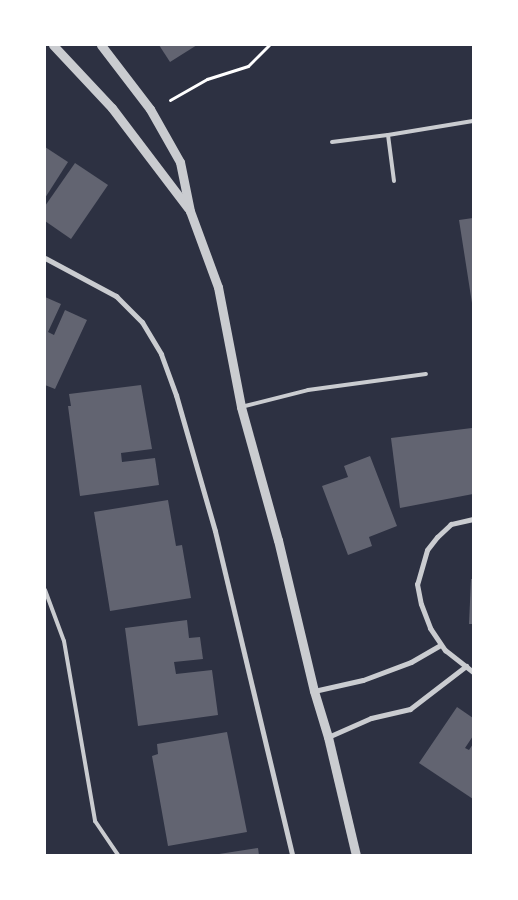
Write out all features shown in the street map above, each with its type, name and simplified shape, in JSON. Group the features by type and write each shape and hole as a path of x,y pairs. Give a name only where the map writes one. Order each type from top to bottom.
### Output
{"street":[{"path":"52,45 112,108 190,212"},
{"path":"101,45 150,108 180,162 190,212 218,287 241,407 278,540 356,855"},
{"path":"45,258 116,296 142,322 161,354 176,395 215,531 292,855"},
{"path":"473,519 452,524 437,537 420,566 417,584 421,604 441,645 473,672"},
{"path":"314,691 371,677 410,662 441,645"},
{"path":"328,737 371,718 410,709 466,666"}],"lane":[{"path":"332,142 473,121"},
{"path":"388,135 394,181"},
{"path":"241,407 308,390 426,374"},
{"path":"45,590 64,640 95,821 118,855"}],"path":[{"path":"170,100 206,79 248,66 270,45"}],"building":[{"path":"159,45 197,45 170,62"},
{"path":"45,147 68,162 45,198"},
{"path":"75,163 108,185 71,239 45,221 45,206"},
{"path":"473,218 473,303 472,303 459,220"},
{"path":"45,297 61,304 48,332 54,335 65,310 87,320 55,389 45,385"},
{"path":"141,385 152,449 121,453 122,462 155,458 159,485 80,496 68,406 71,406 69,394"},
{"path":"472,428 473,494 400,508 391,438"},
{"path":"370,456 397,526 369,537 372,546 348,555 322,486 348,477 344,466"},
{"path":"168,500 176,546 182,545 191,598 110,611 94,512"},
{"path":"471,579 473,579 473,624 469,624"},
{"path":"187,620 189,638 200,637 203,659 174,662 176,674 212,670 218,715 138,726 125,628"},
{"path":"457,707 473,718 473,736 465,748 469,750 473,744 473,799 419,763"},
{"path":"227,732 247,832 168,846 152,756 158,754 157,744"},
{"path":"258,848 259,855 219,855 219,854"}]}
